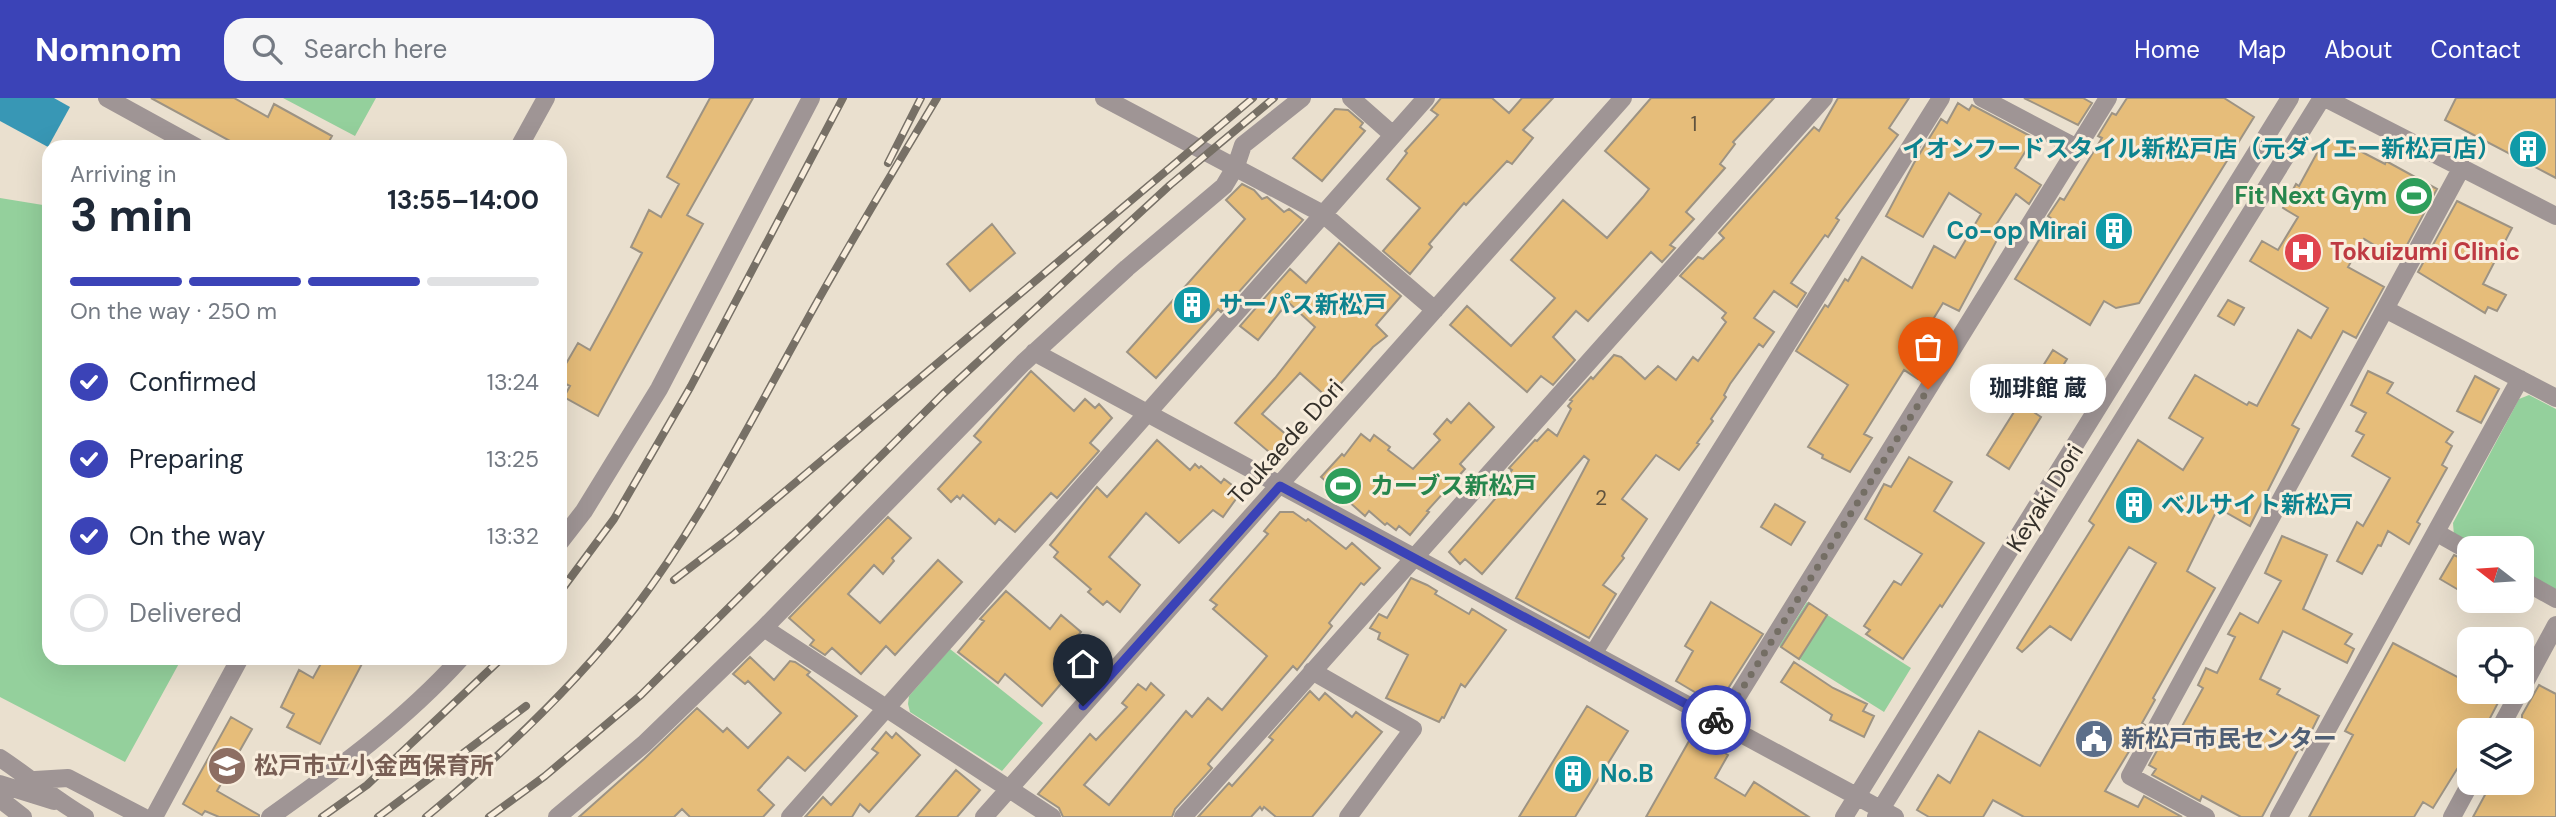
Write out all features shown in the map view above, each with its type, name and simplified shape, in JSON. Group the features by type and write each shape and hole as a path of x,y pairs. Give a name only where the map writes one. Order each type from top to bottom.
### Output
{"street":[{"path":"107,98 183,140"},
{"path":"523,140 546,98"},
{"path":"567,533 584,511 659,389 811,98"},
{"path":"558,817 644,744 764,628 1034,352 1224,186 1244,145 1302,98"},
{"path":"1352,98 1393,135"},
{"path":"790,817 1426,98"},
{"name":"Toukaede Dori","path":"984,817 1623,98"},
{"path":"1183,817 1824,98"},
{"path":"1593,654 1941,98"},
{"path":"1982,98 2077,148"},
{"path":"1721,723 2108,98"},
{"name":"Keyaki Dori","path":"1844,817 2290,98"},
{"path":"2324,98 2556,216"},
{"name":"Keyaki Dori","path":"1884,814 2324,98"},
{"path":"1118,101 1323,214 1435,310"},
{"path":"2206,817 2130,776 2462,167"},
{"path":"2385,309 2556,398"},
{"path":"1034,352 1857,796 1884,814"},
{"path":"2280,817 2521,379"},
{"path":"2437,533 2457,544"},
{"path":"2534,587 2556,599"},
{"path":"2534,666 2556,625"},
{"path":"764,628 1052,817"},
{"path":"154,817 236,665"},
{"path":"270,817 347,762 401,718 454,665"},
{"path":"1312,671 1413,729 1348,817"},
{"path":"0,758 85,817"},
{"path":"35,780 68,778 143,817"},
{"path":"0,784 64,804"},
{"path":"2452,817 2464,795"},
{"path":"0,799 23,817"}],"green space":[{"path":"283,98 376,98 355,136"},
{"path":"0,198 42,205 42,665 178,665 125,762 0,697"},
{"path":"2529,395 2556,409 2556,591 2534,579 2534,536 2454,536 2453,523 2519,399"},
{"path":"1807,602 1911,668 1884,712 1779,646"},
{"path":"950,649 1043,723 1002,771 910,712 909,696"}],"water":[{"path":"0,98 54,98 70,107 52,140 42,140 42,144 0,121"}],"building":[{"path":"151,98 234,98 268,117 274,104 332,136 330,140 228,140"},
{"path":"710,98 753,98 687,215 703,224 598,416 567,399 570,386 567,384 567,362 578,343 590,350 614,306 642,253 631,247 649,210 661,217 679,184 667,177"},
{"path":"1441,98 1492,98 1509,113 1522,98 1553,98 1523,130 1533,138 1512,164 1507,161 1466,205 1464,203 1429,244 1432,247 1410,274 1383,251 1420,208 1387,179 1407,153 1405,151 1438,115 1431,110"},
{"path":"1651,98 1774,98 1733,142 1735,144 1720,164 1725,168 1686,212 1694,219 1670,245 1675,248 1662,262 1651,252 1588,321 1576,311 1553,337 1575,360 1553,385 1541,376 1527,392 1450,325 1467,306 1511,346 1555,298 1511,260 1563,200 1607,238 1643,197 1649,189 1605,151"},
{"path":"1838,98 1909,98 1889,128 1898,135 1836,218 1839,220 1828,237 1825,235 1791,283 1806,293 1797,307 1774,291 1754,318 1774,332 1763,347 1759,344 1730,384 1724,395 1726,397 1697,443 1699,444 1679,470 1656,455 1622,499 1647,519 1622,556 1624,558 1603,585 1616,594 1589,638 1516,598 1589,460 1584,456 1482,574 1465,559 1460,564 1449,552 1495,499 1490,495 1512,470 1509,468 1548,429 1557,436 1571,409 1568,406 1572,401 1570,400 1614,355 1621,357 1645,379 1658,366 1676,380 1693,357 1698,361 1726,322 1722,318 1726,313 1680,276 1698,257 1703,259 1724,238 1719,233 1814,127 1819,131"},
{"path":"2024,98 2083,98 2092,103 2078,125"},
{"name":"Co-op Mirai","path":"2127,98 2224,98 2254,117 2139,303 2116,308 2104,301 2090,325 2015,279 2052,219 2048,216 2060,198 2064,200 2102,138 2098,136 2112,113 2116,115"},
{"name":"イオンフードスタイル新松戸店（元ダイエー新松戸店）","path":"2456,98 2556,98 2556,178 2445,120"},
{"path":"1958,103 1969,110 1972,105 2034,138 2015,168 2041,185 2029,204 2016,194 1990,234 1998,238 1959,311 1943,303 1918,344 1934,354 1918,379 1904,370 1864,434 1872,438 1850,472 1822,458 1823,455 1808,447 1848,385 1796,351 1825,305 1828,307 1862,257 1912,288 1934,246 1955,258 1981,214 1949,193 1923,237 1886,216 1941,119 1947,123"},
{"path":"1335,109 1348,110 1363,123 1360,127 1365,131 1322,181 1293,158"},
{"path":"2339,140 2385,164 2386,161 2437,189 2399,260 2364,239 2348,267 2384,287 2356,338 2343,331 2292,425 2299,429 2250,526 2218,508 2187,571 2215,588 2153,698 2155,700 2142,723 2145,725 2105,791 2138,807 2144,796 2182,817 2024,817 1993,800 1983,817 1929,817 1917,810 1938,775 1950,783 1979,731 2040,766 2156,563 2129,547 2071,640 2050,626 2022,652 2017,648 2094,525 2089,521 2138,440 2183,470 2203,438 2169,418 2195,375 2247,405 2249,402 2257,406 2298,330 2311,338 2328,308 2250,261 2262,241 2278,250 2298,217 2283,208 2296,184 2299,186 2323,142"},
{"name":"サーパス新松戸","path":"1242,184 1254,190 1262,199 1267,197 1284,212 1289,209 1303,220 1221,312 1218,309 1156,378 1127,352 1245,219 1226,200"},
{"path":"2457,201 2512,228 2483,284 2506,295 2497,311 2488,307 2485,313 2418,272"},
{"path":"992,224 1015,253 970,291 947,264"},
{"path":"1339,243 1401,296 1376,325 1387,336 1373,347 1328,398 1300,373 1262,414 1289,437 1275,457 1235,423 1315,327 1288,302 1258,340 1240,326 1290,269 1306,283"},
{"path":"2228,300 2244,308 2234,325 2218,316"},
{"path":"2053,350 2067,359 2035,413 2041,417 2009,469 1987,455"},
{"path":"1031,371 1074,411 1085,399 1095,408 1099,404 1112,418 1090,443 1099,451 1057,498 1051,493 1015,532 999,519 995,524 963,495 960,499 957,496 951,502 938,489 981,442 974,436"},
{"path":"2368,371 2393,383 2387,393 2453,432 2446,442 2452,446 2442,465 2447,468 2417,522 2420,524 2409,544 2388,531 2362,574 2337,561 2357,522 2363,526 2390,478 2352,456 2364,435 2356,431 2366,413 2351,405"},
{"path":"2475,376 2499,389 2481,423 2457,411"},
{"path":"1469,403 1494,427 1460,464 1465,469 1427,511 1429,512 1410,535 1399,526 1396,530 1387,523 1385,525 1369,511 1365,516 1321,477 1342,454 1344,456 1361,434 1370,441 1374,435 1390,447 1388,450 1413,469 1440,440 1434,434 1447,419 1451,423"},
{"path":"1157,440 1190,470 1195,464 1199,468 1201,466 1221,483 1224,479 1241,492 1223,517 1213,510 1179,543 1146,513 1109,557 1140,585 1120,612 1107,601 1103,605 1088,592 1091,589 1054,557 1058,552 1050,545 1097,487 1107,497"},
{"path":"1909,457 1952,482 1934,511 1984,543 1942,607 1940,605 1903,659 1866,634 1870,630 1864,626 1894,581 1901,585 1922,554 1865,519 1884,484 1891,487"},
{"path":"1775,504 1805,522 1791,545 1761,527"},
{"path":"1280,512 1293,512 1306,521 1308,519 1346,549 1352,543 1380,568 1364,585 1361,583 1329,623 1332,626 1297,670 1293,666 1208,764 1212,768 1175,809 1172,817 1063,817 1059,808 1038,794 1090,734 1096,740 1127,707 1122,703 1138,684 1146,690 1151,683 1164,695 1084,785 1109,805 1186,711 1192,717 1208,698 1222,710 1267,656 1213,609 1217,605 1210,600 1268,534 1264,531"},
{"path":"888,517 911,538 892,558 894,561 883,574 874,565 848,594 880,623 938,560 962,582 895,655 886,646 861,674 832,648 825,655 810,645 814,640 789,618"},
{"path":"2282,536 2327,555 2303,609 2352,634 2345,644 2354,649 2347,663 2283,631 2260,679 2280,689 2277,694 2319,716 2262,817 2241,817 2202,796 2200,801 2152,775 2156,769 2149,765 2165,736 2174,741 2203,688 2198,685 2206,668 2217,673 2235,637 2228,634 2240,613 2258,623 2281,581 2265,573"},
{"path":"2454,555 2457,556 2457,589 2440,579"},
{"path":"1411,578 1437,591 1435,594 1469,614 1472,609 1506,630 1465,687 1461,684 1444,718 1439,722 1386,698 1408,655 1378,639 1380,633 1370,628 1379,614 1387,618"},
{"path":"1006,591 1050,629 1061,615 1081,632 1055,664 1058,666 1055,670 1065,679 1042,706 1005,674 998,683 958,652 984,621 980,619"},
{"path":"1711,602 1763,634 1718,704 1676,681 1693,651 1685,646"},
{"path":"1809,603 1827,615 1799,659 1781,647"},
{"path":"2393,643 2457,677 2457,704 2497,704 2490,718 2457,718 2457,769 2433,808 2423,802 2414,817 2309,817 2353,735 2345,731"},
{"path":"750,657 774,680 790,661 795,662 810,672 807,675 857,716 805,771 788,757 758,790 774,805 763,817 690,817 682,809 674,817 579,817 697,708 723,732 727,728 748,748 781,713 748,681 745,684 733,674"},
{"path":"1794,662 1833,688 1867,704 1863,711 1874,716 1864,737 1830,720 1832,715 1781,682"},
{"path":"320,665 361,665 320,744 287,727 294,714 281,707 299,670 313,678"},
{"path":"2539,685 2556,694 2556,817 2473,817 2485,795 2534,795 2534,718 2522,718 2522,715 2528,704 2534,704 2534,694"},
{"path":"1310,691 1319,700 1325,693 1352,717 1356,712 1382,732 1312,817 1276,817 1264,807 1262,810 1260,807 1251,817 1198,817 1229,783 1232,786 1273,740 1269,737"},
{"name":"No.B","path":"1587,706 1628,731 1575,817 1519,817"},
{"path":"231,717 252,729 217,791 259,817 219,817 205,811 202,815 183,804"},
{"path":"886,732 892,738 896,733 920,755 869,812 860,804 852,817 805,817 823,797 831,805 878,753 872,749"},
{"path":"1693,734 1728,755 1715,778 1745,796 1754,782 1809,817 1646,817"},
{"path":"956,770 980,790 957,817 916,817"}],"railway":[{"path":"567,583 614,519 691,386 843,98"},
{"path":"888,163 921,98"},
{"path":"426,817 483,769 562,692 612,637 659,575 723,472 834,272 937,98"},
{"path":"674,580 733,535 1253,98"},
{"path":"489,817 545,776 641,695 943,394 1170,185 1274,98"},
{"path":"322,817 367,785 495,665"},
{"path":"378,817 526,706"}],"way so far":[{"path":"1716,720 1721,723 1928,389"}],"place":[{"name":"イオンフードスタイル新松戸店（元ダイエー新松戸店）","path":"2528,149"},
{"name":"Fit Next Gym","path":"2414,196"},
{"name":"Co-op Mirai","path":"2114,231"},
{"name":"Tokuizumi Clinic","path":"2303,252"},
{"name":"サーパス新松戸","path":"1192,305"},
{"name":"珈琲館 蔵","path":"1928,389"},
{"name":"カーブス新松戸","path":"1343,486"},
{"name":"ベルサイト新松戸","path":"2134,505"},
{"name":"新松戸市民センター","path":"2094,739"},
{"name":"松戸市立小金西保育所","path":"227,766"},
{"name":"No.B","path":"1573,774"}],"route":[{"path":"1083,706 1280,486 1716,720"}]}
